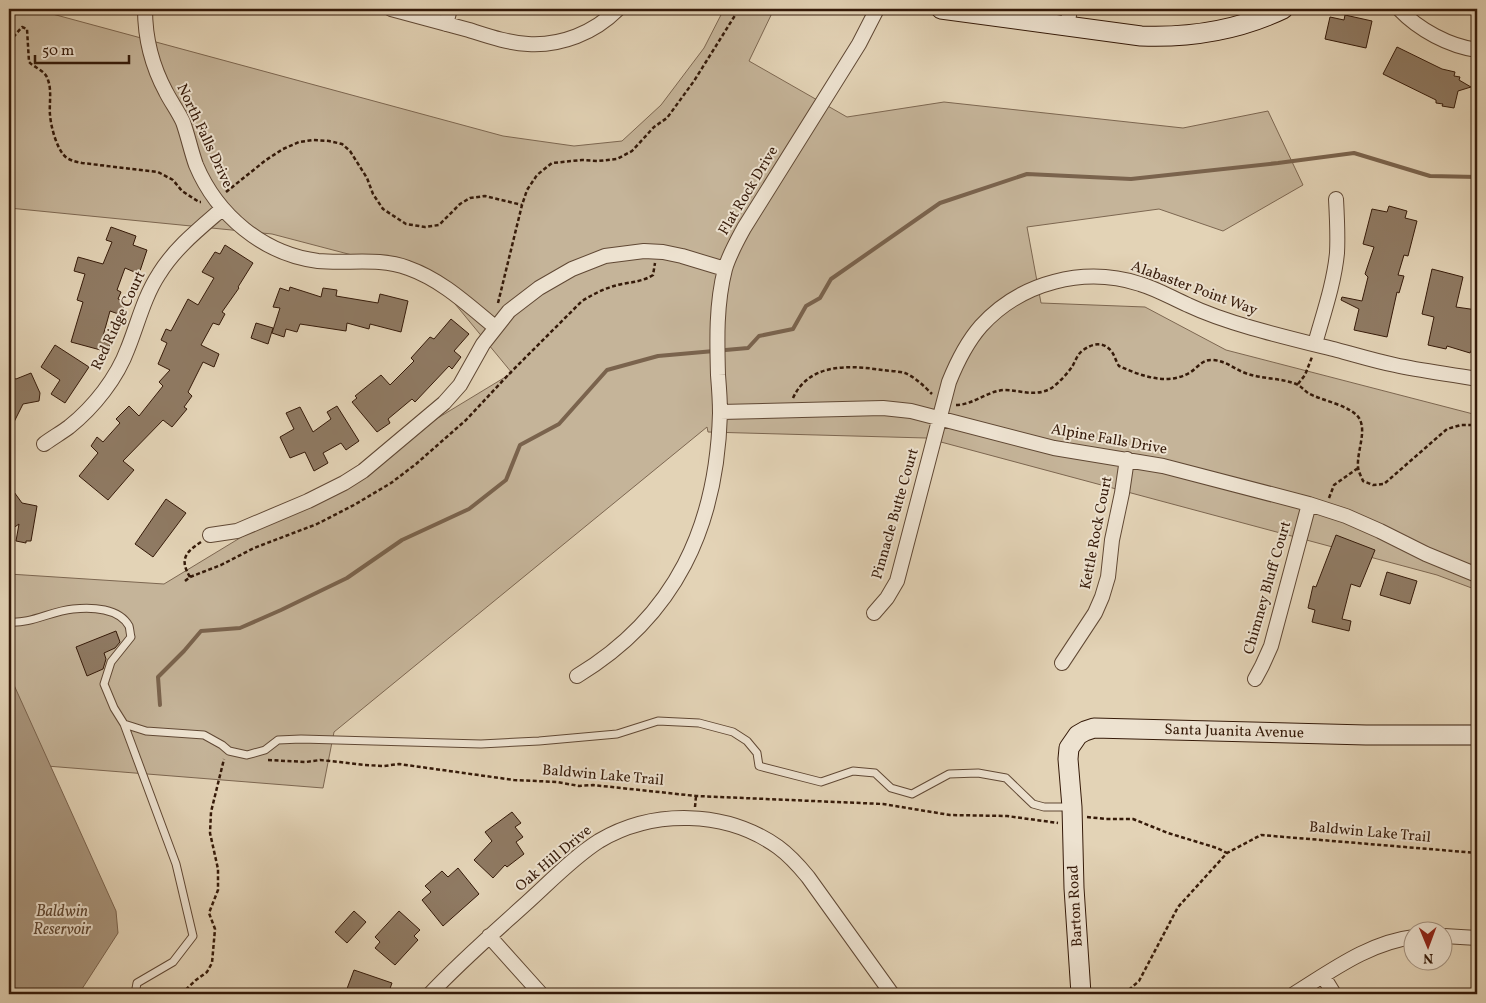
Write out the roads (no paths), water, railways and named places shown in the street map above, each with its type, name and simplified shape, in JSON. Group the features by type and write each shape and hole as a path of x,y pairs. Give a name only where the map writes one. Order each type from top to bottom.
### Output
{"street":[{"name":"North Falls Drive","path":"145,9 145,27 155,70 165,92 181,117 196,164 205,183 219,205 239,226 274,248 297,256 341,262 385,262 406,267 446,287 495,327"},
{"path":"391,9 516,43 528,44 552,43 575,37 606,20 618,9"},
{"path":"446,24 450,9"},
{"name":"Flat Rock Drive","path":"577,676 610,654 632,635 670,589 688,559 700,532 715,476 720,412 718,306 725,269 731,252 744,228 859,44 877,9"},
{"path":"941,9 1069,18 1141,36 1161,37 1220,31 1249,23 1283,9"},
{"path":"1399,9 1419,26 1436,36 1454,44 1477,50"},
{"path":"1315,344 1332,281 1336,255 1338,229 1336,199"},
{"name":"Red Ridge Court","path":"44,444 70,426 90,408 105,389 128,350 142,308 159,274 170,258 219,205"},
{"path":"210,535 237,531 308,501 363,471 460,386 483,344 509,311 539,288 572,269 605,256 644,251 682,256 725,269"},
{"name":"Alabaster Point Way","path":"942,411 949,382 956,364 980,327 991,316 1008,303 1031,290 1056,281 1079,277 1097,276 1141,284 1226,320 1393,365 1477,378"},
{"name":"Alpine Falls Drive","path":"720,412 883,408 911,411 942,411 1054,448 1163,466 1309,504 1346,516 1426,554 1477,575"},
{"name":"Pinnacle Butte Court","path":"874,613 887,598 897,581 942,411"},
{"name":"Kettle Rock Court","path":"1062,663 1095,613 1102,596 1108,577 1112,540 1127,459"},
{"name":"Chimney Bluff Court","path":"1254,678 1271,646 1309,504"},
{"name":"Santa Juanita Avenue","path":"1072,812 1069,748 1078,735 1094,728 1366,735 1477,735"},
{"name":"Barton Road","path":"1072,812 1074,888 1081,994"},
{"name":"Oak Hill Drive","path":"430,994 489,936 573,861 598,842 636,824 660,819 682,818 728,823 763,838 779,848 808,876 892,994"},
{"path":"489,936 541,994"},
{"path":"1454,937 1477,938"},
{"path":"1294,994 1367,950 1404,939"},
{"path":"1323,976 1334,994"}],"lane":[{"path":"9,622 36,619 72,609 98,609 118,613 129,627 131,638 111,662 104,684 114,708 124,724 176,864 193,936 173,962 137,983 134,994"},
{"path":"124,724 146,731 204,734 229,751 247,755 265,750 278,740 481,744 617,734 658,721 699,723 733,732 740,736 757,753 759,766 822,782 853,771 875,773 892,788 912,794 949,774 978,772 1006,778 1033,804 1072,812"}],"water":[{"name":"Baldwin Reservoir","path":"9,674 116,911 118,933 79,994 9,994"}],"waterway":[{"path":"160,705 158,677 201,631 240,628 281,610 347,578 402,540 469,509 506,480 520,445 559,424 607,370 658,356 748,348 759,336 793,329 806,306 820,298 831,279 940,203 1027,174 1131,179 1354,153 1430,176 1477,177"}]}
